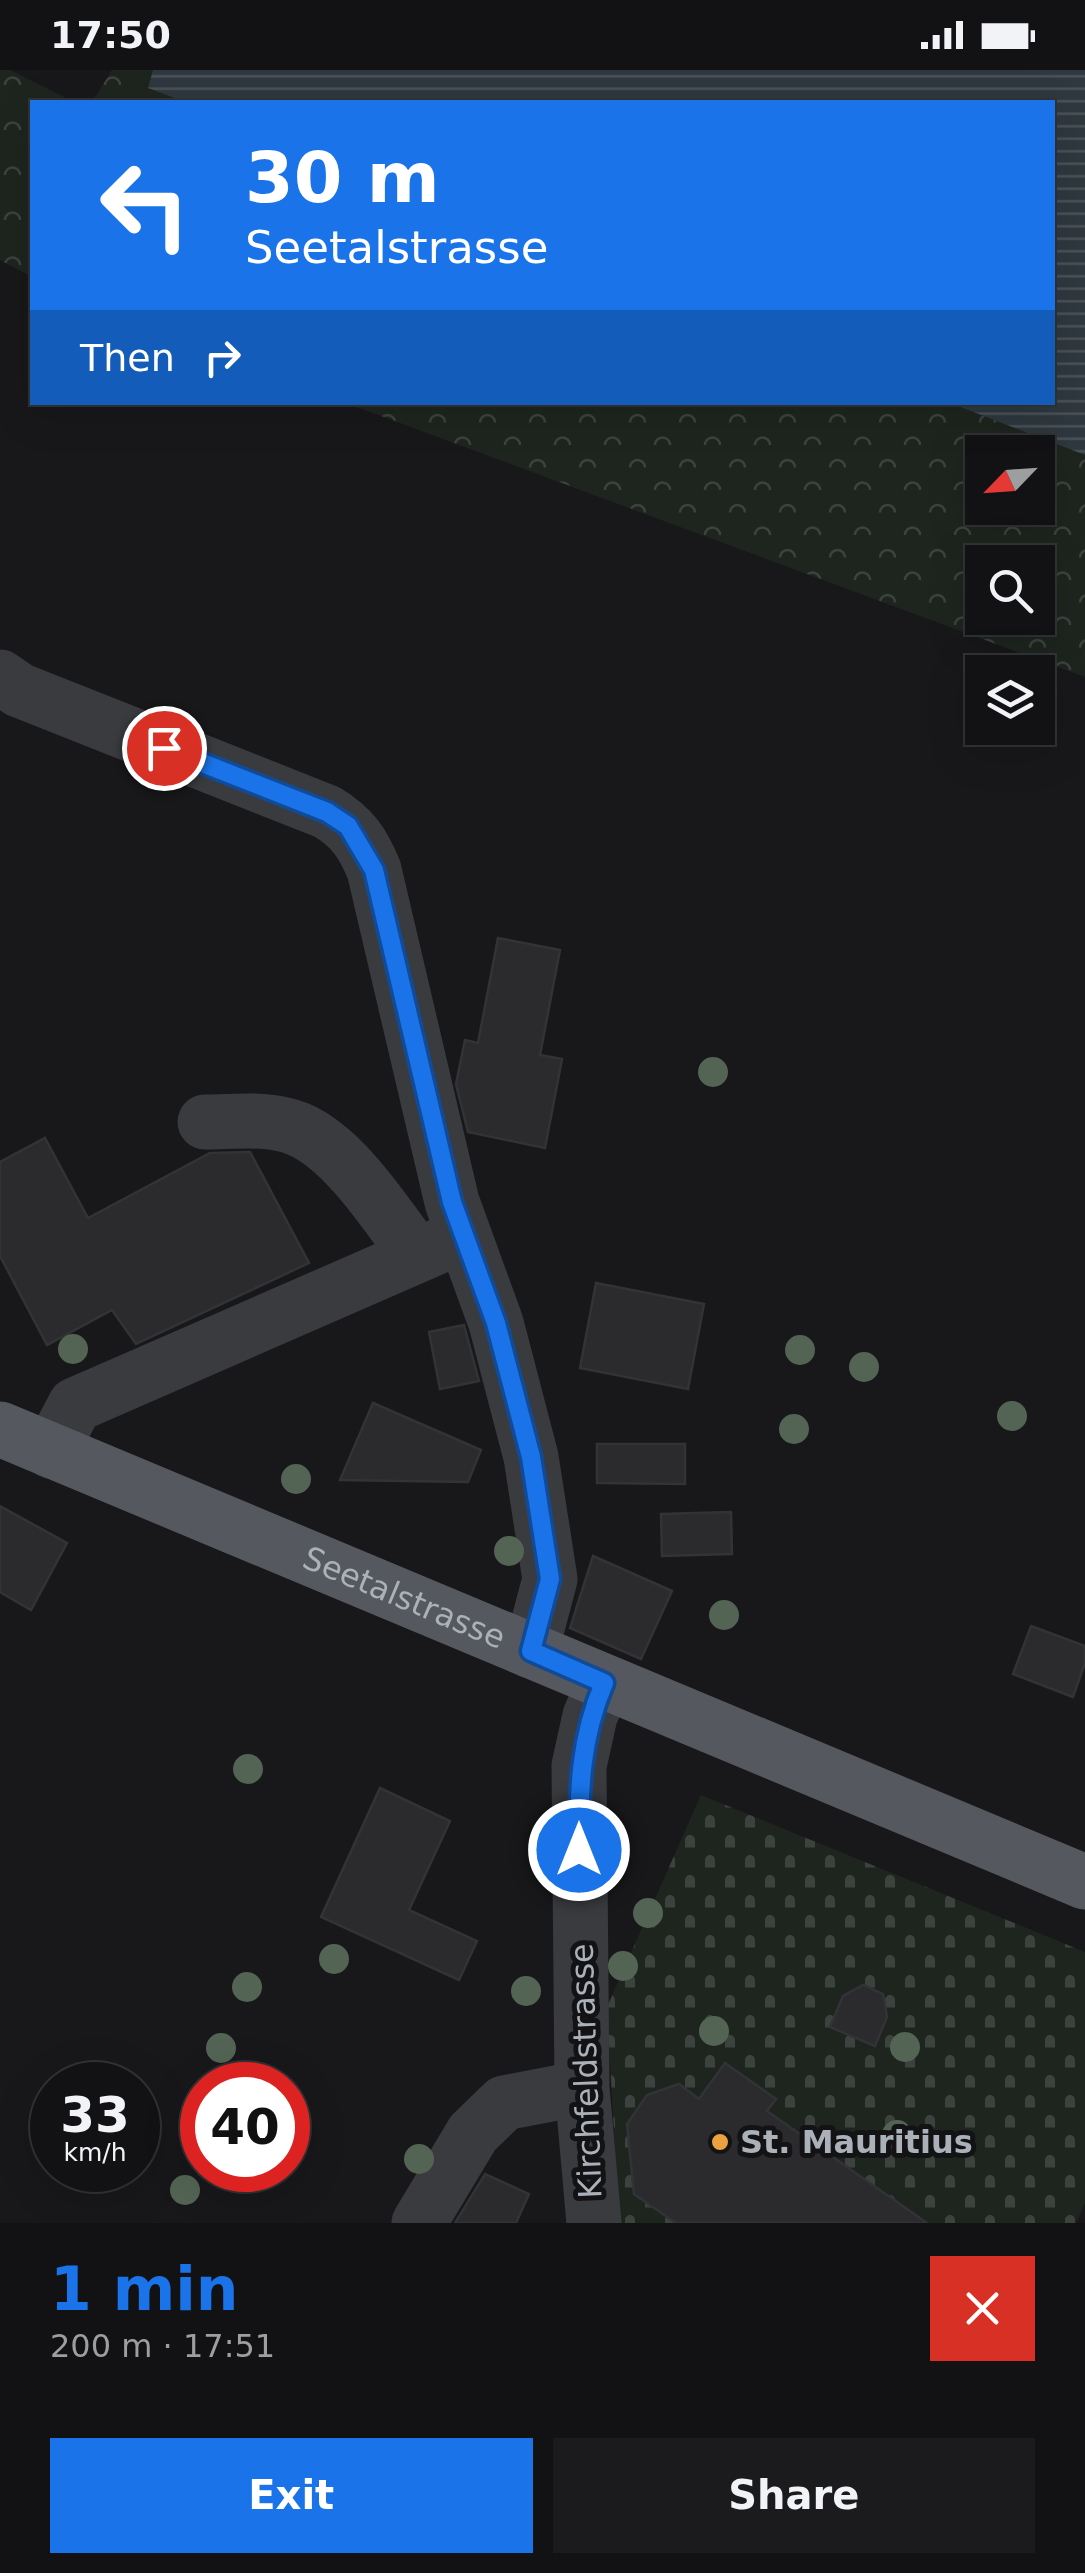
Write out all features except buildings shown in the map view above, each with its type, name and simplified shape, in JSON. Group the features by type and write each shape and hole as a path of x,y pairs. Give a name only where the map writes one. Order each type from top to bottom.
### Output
{"main road":[{"name":"Seetalstrasse","path":"0,1429 1085,1882"}],"street":[{"path":"0,677 19,690 327,812 348,826 374,870 410,1030 438,1245"},
{"path":"205,1122 266,1122 297,1129 320,1142 368,1190 438,1245 496,1323 531,1457 550,1579 531,1651"},
{"path":"51,1451 75,1405 438,1245"},
{"name":"Kirchfeldstrasse","path":"594,2223 582,2088 579,1766 590,1716 604,1683"},
{"path":"419,2223 473,2133 504,2102 582,2088"}],"green space":[{"path":"0,70 10,70 70,100 30,100 30,276 0,260"},
{"path":"112,70 153,70 148,88 180,100 93,100"},
{"path":"351,405 955,405 1033,435 965,435 965,525 1055,525 1055,443 1085,455 1085,677 1055,666 1055,655 1026,655 972,635 1055,635 1055,545 965,545 965,633"},
{"path":"701,1795 1085,1952 1085,2203 1076,2223 619,2223 607,2007"}],"shaded area":[{"path":"153,70 1085,70 1085,455 1055,443 1055,435 1033,435 955,405 1055,405 1055,100 180,100 148,88"}],"place":[{"name":"St. Mauritius","path":"720,2142"}],"route":[{"path":"164,748 327,812 348,826 374,870 452,1202 496,1323 531,1457 550,1579 540,1629 531,1651 604,1683 590,1716 579,1766 579,1850"}]}
